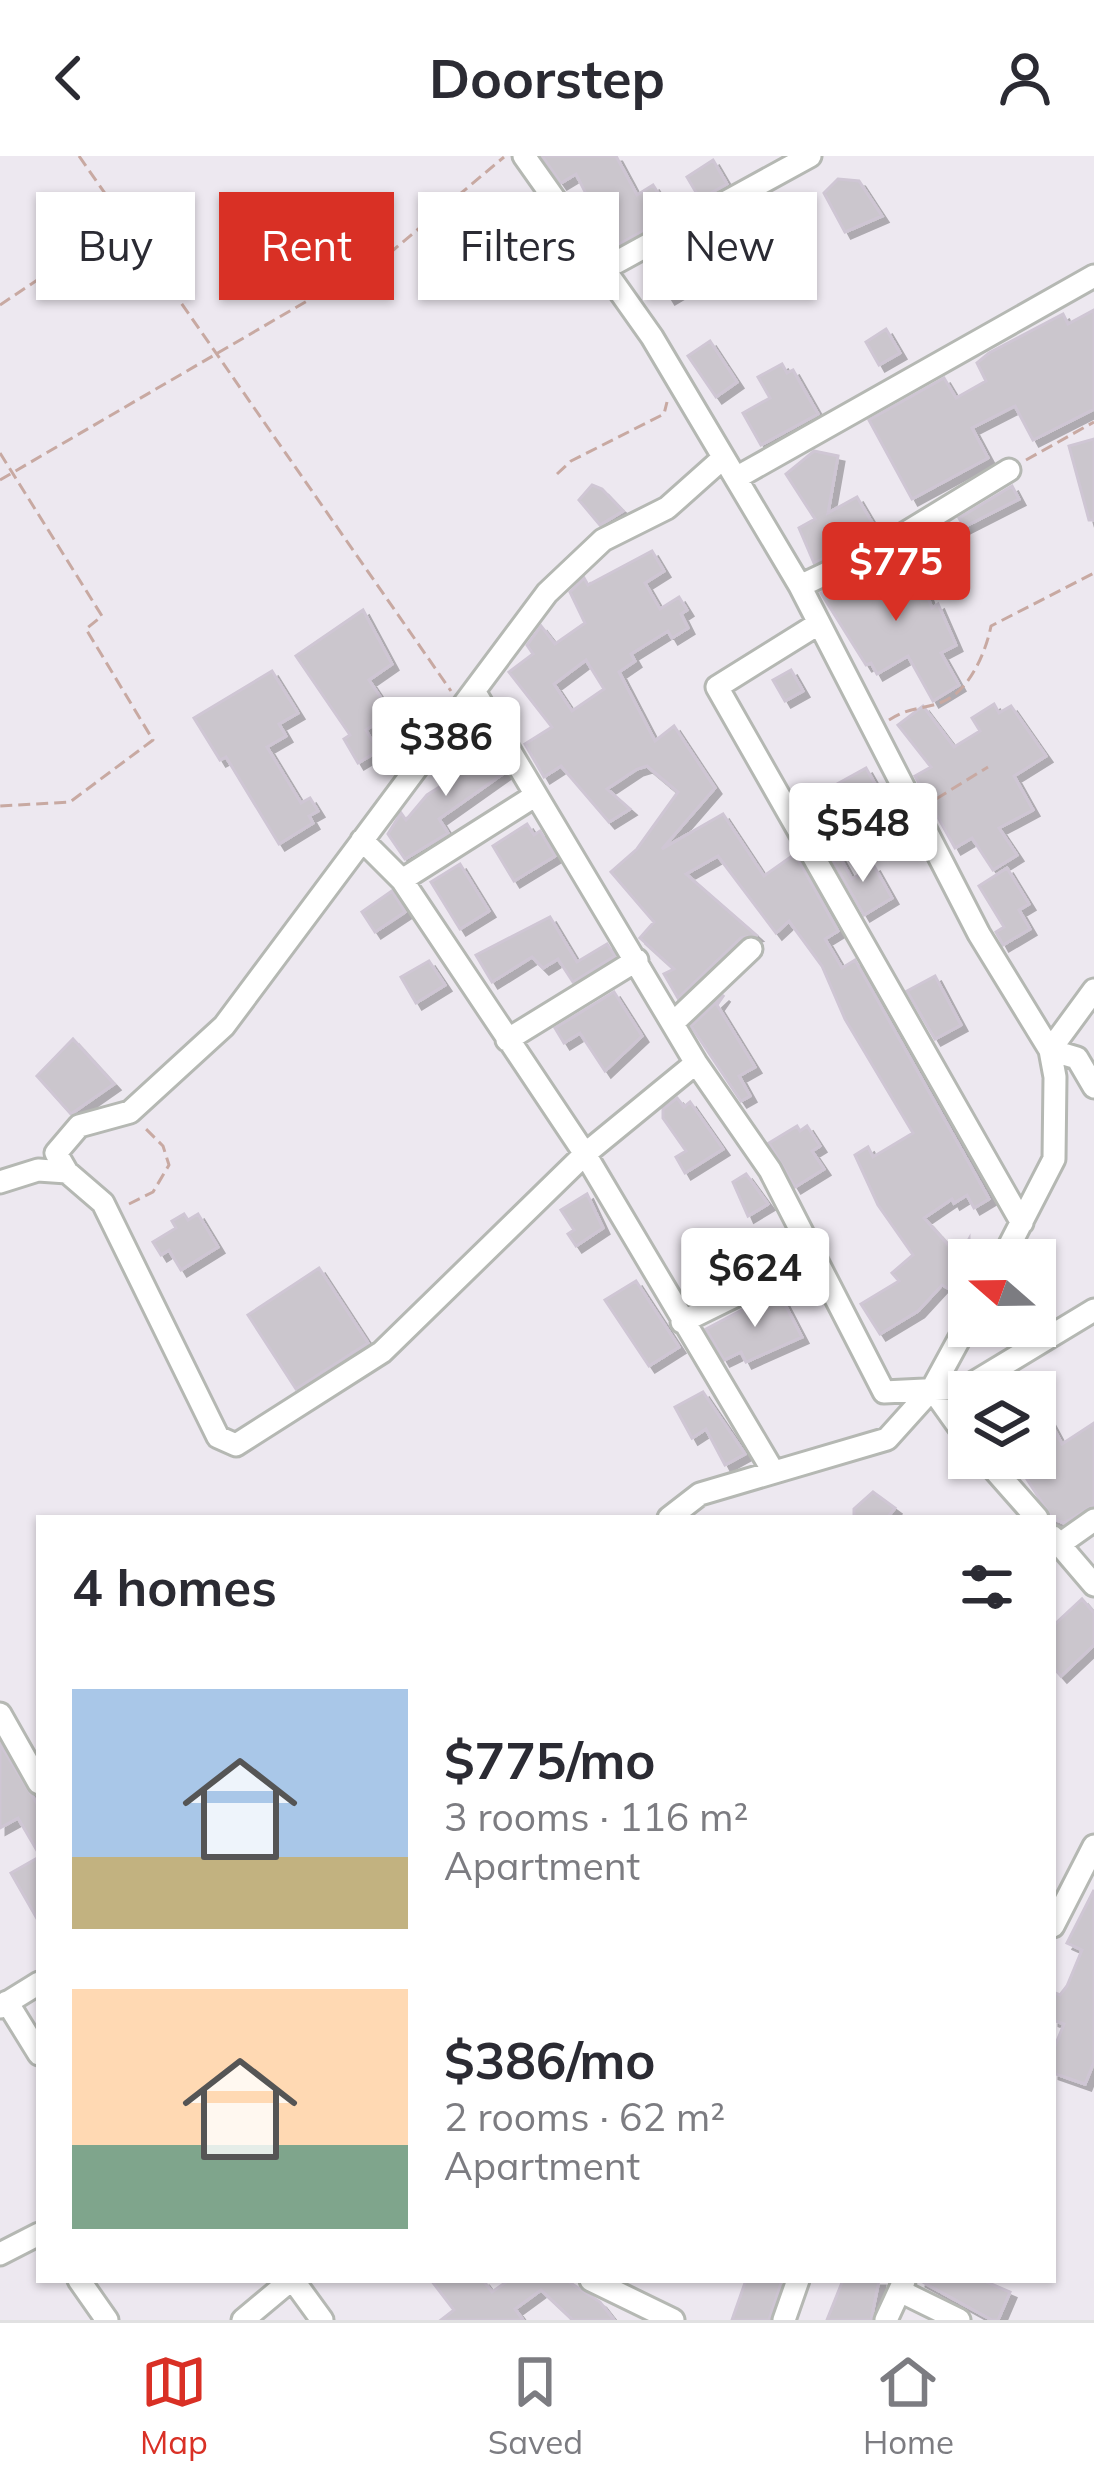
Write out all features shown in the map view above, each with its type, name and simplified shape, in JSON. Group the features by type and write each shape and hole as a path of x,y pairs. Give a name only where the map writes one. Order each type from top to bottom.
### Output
{"street":[{"path":"524,156 550,192"},
{"path":"619,261 810,156"},
{"path":"696,1064 584,1154 382,1352 236,1445 218,1437 103,1203 67,1172 56,1153 66,1137 100,1117 130,1112 224,1026 548,592 589,553 729,468 1094,276"},
{"path":"619,289 800,586 979,934 1050,1050 1055,1077 1054,1159 1013,1239"},
{"path":"800,586 886,545 1009,470"},
{"path":"818,624 717,687 1022,1223"},
{"path":"468,699 637,960 696,1064 770,1170 884,1392 964,1388 1094,1310"},
{"path":"402,880 533,797"},
{"path":"362,840 402,880 584,1154 773,1471"},
{"path":"673,1023 751,949"},
{"path":"507,1040 637,960"},
{"path":"1050,1050 1094,990"},
{"path":"1050,1050 1077,1058 1094,1087"},
{"path":"0,1182 38,1170 67,1172"},
{"path":"682,1322 814,1257"},
{"path":"674,1515 700,1494 887,1439 932,1389 955,1347"},
{"path":"932,1389 948,1412"},
{"path":"1003,1479 1034,1515"},
{"path":"1094,1520 1056,1540 1094,1585"},
{"path":"0,1714 36,1778"},
{"path":"1056,1921 1091,1857"},
{"path":"36,1985 4,2004 36,2050"},
{"path":"0,2254 36,2236"},
{"path":"81,2283 107,2320"},
{"path":"243,2320 288,2283"},
{"path":"294,2283 322,2320"},
{"path":"597,2283 673,2320"},
{"path":"784,2320 797,2283"},
{"path":"886,2320 902,2285 959,2320"}],"path":[{"path":"79,156 106,192"},
{"path":"0,480 391,252 506,156"},
{"path":"0,305 36,281"},
{"path":"181,300 468,699"},
{"path":"557,474 571,461 664,414 668,399"},
{"path":"1009,470 1094,422"},
{"path":"0,452 102,616 86,629 153,740 70,802 0,806"},
{"path":"872,730 922,703 940,703 970,682 991,626 1094,573"},
{"path":"914,812 988,767"},
{"path":"103,1203 134,1205 153,1192 169,1166 163,1146 130,1112"}],"building":[{"path":"542,156 616,156 637,195 653,185 657,192 643,192 643,231 619,244 619,192 585,192 576,174 561,183"},
{"path":"713,160 727,184 713,192 696,192 687,177"},
{"path":"838,179 859,181 882,216 845,232 824,193"},
{"path":"1094,310 1094,409 1033,440 1015,406 972,428 988,458 912,499 869,420 944,378 956,398 986,381 977,363 989,353 1063,314 1068,324"},
{"path":"886,329 900,353 879,365 866,342"},
{"path":"710,341 737,382 716,397 688,356"},
{"path":"782,364 787,373 793,370 818,414 761,445 743,413 770,398 758,377"},
{"path":"1094,439 1094,520 1089,520 1069,446"},
{"path":"814,451 838,456 828,513 857,497 877,531 814,563 799,528 815,519 786,474"},
{"path":"592,485 623,511 600,525 579,500"},
{"path":"1012,486 1019,499 964,527 959,518"},
{"path":"652,551 664,571 645,583 660,609 679,597 687,610 681,614 688,628 672,638 668,631 631,654 635,661 619,672 655,741 674,726 715,788 662,849 723,814 764,876 795,854 838,931 825,939 842,968 855,960 989,1199 974,1208 967,1195 954,1203 952,1199 924,1218 948,1245 948,1288 942,1285 918,1311 880,1334 861,1304 899,1281 892,1273 913,1255 878,1205 855,1155 868,1147 873,1157 913,1133 845,1019 822,966 789,921 776,933 718,856 686,874 756,935 741,938 678,998 664,974 674,969 640,938 654,922 611,872 637,849 678,792 647,766 637,769 607,789 630,809 609,822 561,766 544,777 525,744 552,727 509,672 533,654 527,645 541,626 555,644 585,623 570,592 584,578 588,585","holes":["586,660 604,689 572,711 554,684"]},
{"path":"910,552 932,608 938,604 956,645 941,653 959,685 933,701 908,656 877,674 871,663 866,665 821,593 862,573 869,586 896,570 892,561"},
{"path":"363,610 392,664 369,680 391,713 366,730 378,751 358,763 344,739 350,735 296,656"},
{"path":"791,670 803,691 785,701 773,680"},
{"path":"272,671 298,713 279,724 286,736 267,747 301,803 310,798 318,811 309,816 313,823 279,844 226,757 220,760 194,718"},
{"path":"994,704 999,713 1011,706 1046,756 1014,776 1033,810 999,828 1017,855 993,870 972,838 955,848 915,776 931,767 898,725 923,706 954,747 980,731 972,718"},
{"path":"481,735 504,773 439,819 448,833 405,859 388,834 401,813 406,820 427,795 449,781 446,776 464,765 456,751"},
{"path":"866,768 889,809 860,825 837,784"},
{"path":"527,824 534,835 540,831 555,856 514,881 493,846"},
{"path":"833,845 852,879 874,866 892,898 864,915 826,849"},
{"path":"460,864 489,911 460,929 431,882"},
{"path":"1007,868 1029,904 1019,910 1030,929 1003,945 996,932 1004,927 979,886"},
{"path":"392,891 405,912 375,932 362,912"},
{"path":"550,917 577,962 607,944 615,956 573,982 558,959 543,968 532,957 492,982 476,955"},
{"path":"429,961 445,985 416,1003 401,977"},
{"path":"935,976 961,1025 935,1039 907,991"},
{"path":"614,992 642,1036 605,1071 580,1033 564,1043 555,1028"},
{"path":"724,995 717,1005 755,1067 739,1076 750,1096 741,1101 691,1026"},
{"path":"73,1039 114,1084 71,1114 37,1076"},
{"path":"677,1098 684,1107 690,1102 723,1149 685,1173 676,1157 686,1151 663,1118 663,1109"},
{"path":"797,1126 800,1131 807,1126 820,1146 812,1151 824,1169 795,1187 769,1143"},
{"path":"746,1174 768,1204 748,1216 733,1182"},
{"path":"587,1194 603,1228 576,1246 568,1234 574,1230 561,1210"},
{"path":"184,1214 188,1220 198,1214 218,1247 181,1270 169,1250 161,1255 153,1242 176,1228 172,1221"},
{"path":"319,1268 368,1343 296,1389 248,1315"},
{"path":"636,1281 679,1347 649,1366 605,1300"},
{"path":"778,1291 802,1337 746,1362 741,1352 724,1360 706,1329"},
{"path":"703,1392 745,1454 725,1465 706,1429 692,1438 675,1407"},
{"path":"1094,1423 1094,1505 1064,1523 1050,1515 1027,1479 1056,1479 1056,1433 1062,1444"},
{"path":"873,1492 895,1508 889,1515 854,1515 854,1509"},
{"path":"1082,1599 1094,1613 1094,1645 1061,1676 1056,1670 1056,1623"},
{"path":"0,1744 36,1802 36,1849 18,1818 0,1828"},
{"path":"36,1859 36,1917 11,1873"},
{"path":"1094,1890 1094,2062 1085,2084 1056,2074 1056,2044 1064,2024 1056,2021 1056,1993 1060,1995 1067,1986 1082,1950 1067,1943"},
{"path":"433,2283 485,2283 492,2292 505,2283 571,2283 600,2302 614,2320 573,2320 541,2290 515,2309 523,2320 441,2320 454,2310"},
{"path":"745,2283 781,2283 769,2320 732,2320"},
{"path":"842,2283 878,2283 871,2320 827,2320"},
{"path":"924,2283 989,2283 1010,2292 998,2320"}]}
